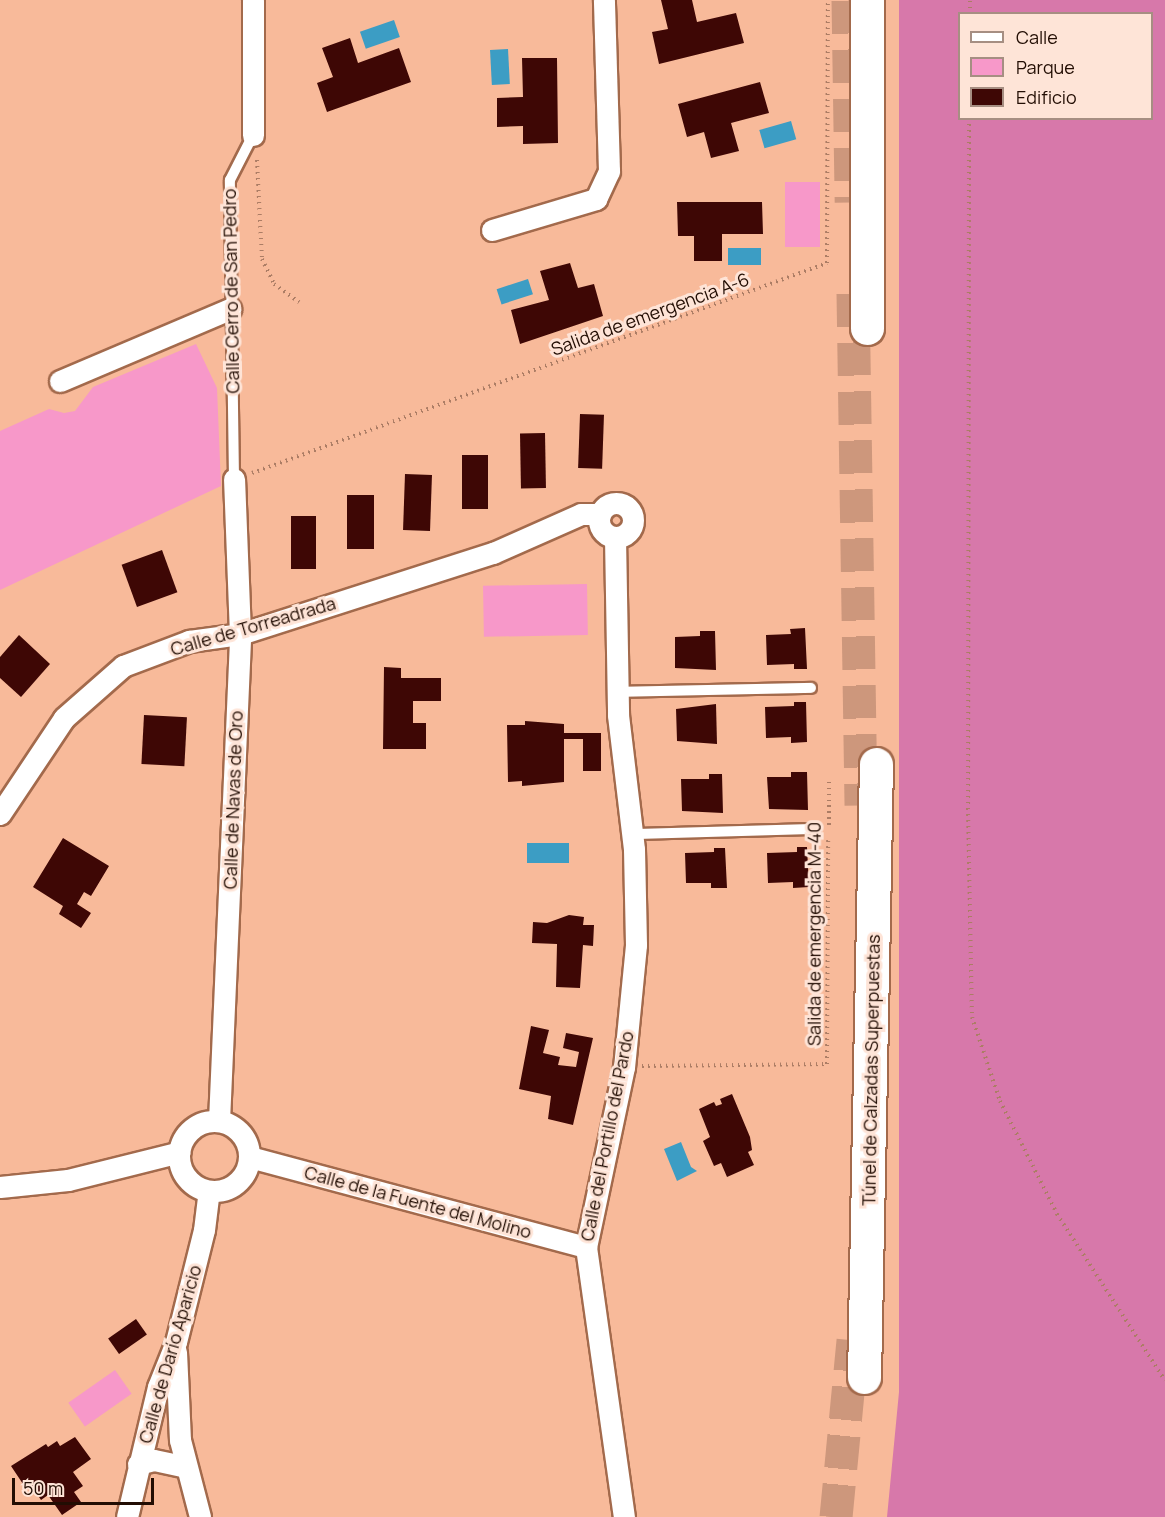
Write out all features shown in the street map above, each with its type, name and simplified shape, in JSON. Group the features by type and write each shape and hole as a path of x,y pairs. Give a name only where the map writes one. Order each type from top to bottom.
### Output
{"highway":[{"path":"867,0 867,328"},
{"name":"Túnel de Calzadas Superpuestas","path":"864,1377 876,764"}],"street":[{"name":"Calle Cerro de San Pedro","path":"253,0 253,135"},
{"path":"492,230 596,199 609,171 604,0"},
{"path":"60,381 230,309"},
{"name":"Calle de Navas de Oro","path":"219,1121 240,634 234,479"},
{"path":"612,503 628,508 632,519 630,530 615,537 601,529 600,514 612,503"},
{"name":"Calle de Torreadrada","path":"0,814 64,718 123,666 189,641 240,634 493,553 581,514 600,514"},
{"name":"Calle del Portillo del Pardo","path":"615,537 617,692 633,834 636,945 624,1067 586,1247 624,1517"},
{"path":"219,1121 237,1130 248,1147 250,1157 248,1169 237,1183 221,1191 209,1191 188,1180 182,1170 180,1152 187,1135 195,1127 219,1121"},
{"path":"0,1187 68,1180 180,1152"},
{"name":"Calle de la Fuente del Molino","path":"250,1157 586,1247"},
{"name":"Calle de Darío Aparicio","path":"127,1517 158,1387 176,1342 204,1230 209,1191"},
{"path":"176,1342 180,1440 200,1517"},
{"path":"147,1434 180,1440"},
{"path":"138,1464 154,1460 186,1467"}],"lane":[{"name":"Calle Cerro de San Pedro","path":"234,479 230,180 253,135"},
{"path":"617,692 811,688"},
{"path":"633,834 815,829"}],"path":[{"name":"Salida de emergencia A-6","path":"234,479 827,264 828,0"},
{"path":"969,120 968,808 972,1017 1000,1101 1057,1214 1165,1380"},
{"path":"253,135 260,177 258,233 262,259 274,284 299,302"},
{"name":"Salida de emergencia M-40","path":"624,1067 827,1064 829,781"}],"green space":[{"path":"785,182 820,182 820,247 785,247"},
{"path":"196,344 217,388 221,486 0,590 0,431 49,409 64,413 75,411 93,387"},
{"path":"587,584 588,635 484,637 483,586"},
{"path":"115,1370 132,1394 85,1426 68,1403"}],"shaded area":[{"path":"899,0 1165,0 1165,1517 887,1517 899,1392"}],"water":[{"path":"394,20 400,37 366,49 360,32"},
{"path":"508,49 510,84 492,85 490,50"},
{"path":"791,121 796,139 765,148 759,130"},
{"path":"728,248 761,248 761,265 728,265"},
{"path":"528,279 533,294 502,304 497,289"},
{"path":"527,843 569,843 569,863 527,863"},
{"path":"681,1142 691,1167 697,1171 677,1181 664,1149"}],"building":[{"path":"661,0 692,0 697,22 736,13 744,43 659,64 652,32 668,29"},
{"path":"350,38 358,63 399,48 411,82 327,112 317,83 333,77 322,48"},
{"path":"522,58 557,58 558,143 523,144 523,126 497,127 497,98 523,97"},
{"path":"760,82 769,113 731,123 739,151 711,158 704,132 687,137 678,104"},
{"path":"677,202 762,202 763,234 722,234 722,261 694,261 694,236 678,236"},
{"path":"570,263 578,288 594,284 603,316 520,344 511,310 549,300 540,271"},
{"path":"580,414 604,415 602,469 578,468"},
{"path":"520,433 545,433 546,488 521,488"},
{"path":"462,455 488,455 488,509 462,509"},
{"path":"405,474 432,475 430,531 403,530"},
{"path":"347,495 374,495 374,549 347,549"},
{"path":"291,516 316,516 316,569 291,569"},
{"path":"162,550 177,592 137,607 122,565"},
{"path":"805,628 807,669 794,669 794,664 767,665 766,635 791,634 790,629"},
{"path":"700,631 715,631 716,670 675,668 675,637 700,636"},
{"path":"19,635 50,664 21,697 0,678 0,657"},
{"path":"384,667 401,668 401,678 441,678 441,701 413,701 413,723 426,723 426,749 383,749"},
{"path":"794,702 806,702 807,742 791,743 791,737 766,738 765,707 794,706"},
{"path":"716,704 717,744 677,741 676,709"},
{"path":"144,715 187,717 184,766 141,764"},
{"path":"525,721 564,724 564,733 601,733 601,771 583,771 583,739 564,739 564,782 522,786 522,781 508,782 507,725 525,725"},
{"path":"791,772 807,772 808,810 769,809 767,777 791,777"},
{"path":"709,774 722,774 723,813 682,811 681,779 709,779"},
{"path":"63,838 109,866 91,896 84,892 77,904 91,913 81,928 59,914 63,906 33,887"},
{"path":"797,847 807,847 809,887 793,888 793,882 768,883 767,853 797,852"},
{"path":"714,848 725,848 727,888 711,888 711,883 686,883 685,853 714,852"},
{"path":"569,915 584,917 583,925 594,925 593,946 583,945 580,988 556,987 557,944 532,943 533,922 547,923"},
{"path":"531,1026 549,1030 543,1053 560,1057 558,1065 576,1067 579,1052 563,1048 566,1033 593,1038 573,1125 548,1119 551,1096 519,1089"},
{"path":"732,1094 750,1137 752,1150 748,1152 754,1165 727,1177 721,1163 714,1166 703,1141 710,1137 699,1109 714,1102 716,1106 722,1104 720,1099"},
{"path":"136,1319 147,1335 119,1354 108,1339"},
{"path":"75,1437 91,1459 73,1472 83,1486 74,1492 81,1502 62,1515 48,1495 41,1500 28,1480 23,1484 11,1466 46,1444 48,1447 57,1441 60,1446"}],"tunnel":[{"path":"848,0 851,202"},
{"path":"853,293 861,805"},
{"path":"836,1517 853,1340"}]}
